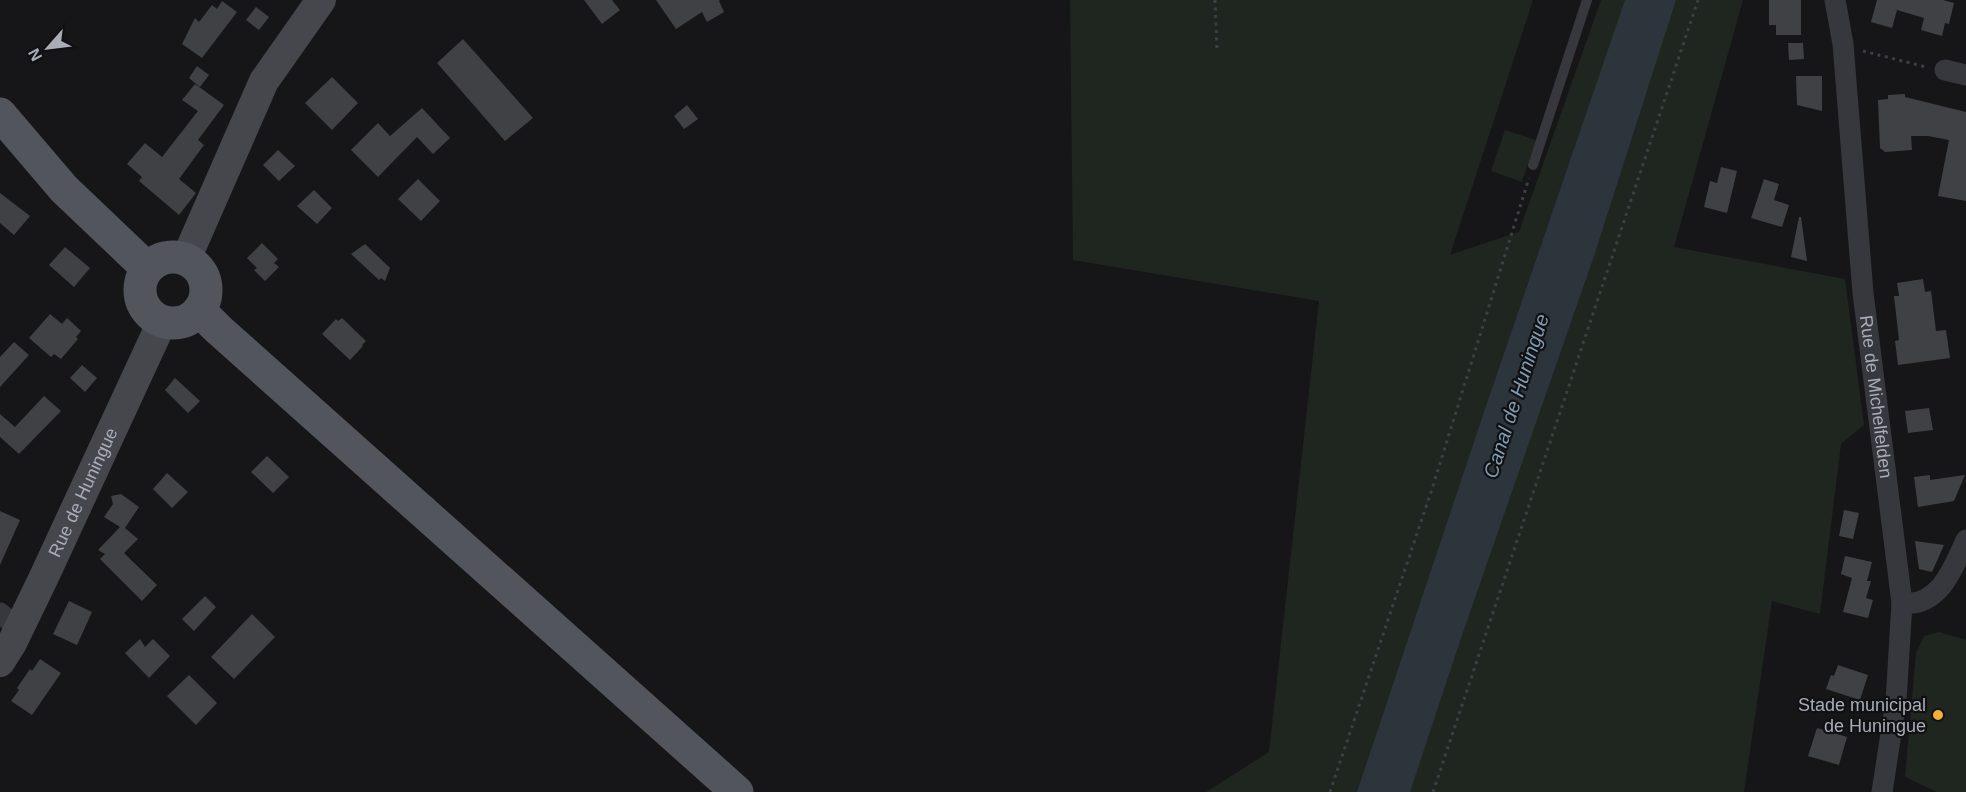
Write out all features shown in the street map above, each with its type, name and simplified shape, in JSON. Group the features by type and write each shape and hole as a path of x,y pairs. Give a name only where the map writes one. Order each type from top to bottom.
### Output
{"main road":[{"path":"186,259 264,81 321,0"},
{"path":"0,114 64,189 147,268"},
{"path":"167,257 186,259 196,267 203,278 206,289 204,300 199,310 182,322 162,322 145,309 140,299 142,278 147,268 156,261 167,257"},
{"path":"199,310 737,792"},
{"name":"Rue de Huningue","path":"0,662 10,621 162,322"}],"street":[{"name":"Rue de Michelfelden","path":"1835,0 1843,48 1863,293 1902,603 1896,701 1882,792"},
{"path":"1945,70 1966,75"},
{"path":"1902,603 1910,604 1933,595 1949,578 1966,540"}],"lane":[{"path":"1533,165 1587,0"}],"path":[{"path":"1215,0 1217,50"},
{"path":"1433,792 1698,0"},
{"path":"1843,48 1936,70 1945,70"},
{"path":"1330,792 1432,489 1533,165"}],"shaded area":[{"path":"1070,0 1533,0 1450,255 1519,232 1601,0 1743,0 1674,247 1845,279 1864,425 1841,444 1820,614 1772,601 1744,792 1206,792 1269,752 1319,301 1073,260"},
{"path":"1505,130 1536,140 1522,182 1491,171"},
{"name":"Stade municipal de Huningue","path":"1939,632 1966,640 1966,792 1937,792 1905,777 1916,653 1924,636"}],"water":[{"name":"Canal de Huningue","path":"1625,0 1676,0 1594,256 1410,792 1357,792 1484,412"}],"building":[{"path":"584,0 612,0 620,10 602,24"},
{"path":"656,0 720,0 724,12 707,22 702,12 676,29"},
{"path":"1769,0 1801,0 1801,35 1776,35 1776,25 1769,25"},
{"path":"1877,0 1943,0 1954,3 1949,24 1945,23 1942,36 1921,30 1924,18 1897,10 1892,28 1871,22"},
{"path":"222,1 237,12 202,58 182,44 195,18 199,22 212,5 217,9"},
{"path":"256,7 269,17 259,30 246,20"},
{"path":"463,39 533,118 505,141 437,63"},
{"path":"1788,43 1803,43 1804,59 1789,60"},
{"path":"197,66 209,75 200,87 189,78"},
{"path":"1796,76 1822,76 1822,111 1797,105"},
{"path":"332,77 358,103 332,130 305,103"},
{"path":"195,84 224,105 198,140 204,145 179,179 196,193 179,215 139,181 142,177 127,164 145,143 162,157 198,111 182,100"},
{"path":"1905,94 1905,97 1966,112 1966,201 1938,196 1949,140 1911,136 1912,150 1885,152 1880,148 1878,100 1888,99 1888,95"},
{"path":"687,105 698,119 684,129 674,116"},
{"path":"422,108 450,138 433,154 417,137 378,177 351,150 378,123 390,136"},
{"path":"278,150 295,166 279,181 263,165"},
{"path":"1721,167 1737,171 1727,213 1704,207 1710,181 1717,183"},
{"path":"418,179 440,201 421,221 398,199"},
{"path":"1764,179 1779,184 1774,200 1789,205 1782,227 1751,218"},
{"path":"314,190 332,208 317,224 297,206"},
{"path":"0,193 30,216 14,235 0,223"},
{"path":"1799,217 1801,217 1807,261 1791,257"},
{"path":"262,243 278,259 274,263 279,267 265,281 254,270 257,268 247,258"},
{"path":"365,244 390,268 385,281 381,278 379,280 351,254"},
{"path":"65,247 90,268 74,287 49,265"},
{"path":"1923,279 1925,292 1931,291 1936,331 1946,330 1950,358 1898,365 1895,341 1899,340 1894,296 1899,296 1897,283"},
{"path":"50,314 62,324 67,318 81,331 76,337 78,339 61,359 54,354 51,357 29,338"},
{"path":"342,318 366,341 350,360 322,334 336,319 338,321"},
{"path":"14,342 29,355 0,387 0,357"},
{"path":"82,365 97,378 85,392 70,378"},
{"path":"175,378 200,401 188,413 165,390"},
{"path":"44,396 61,411 19,454 0,437 0,414 15,427"},
{"path":"1929,408 1933,430 1908,433 1905,411"},
{"path":"267,456 289,477 273,493 251,472"},
{"path":"167,473 188,492 172,508 153,489"},
{"path":"1930,475 1930,480 1965,475 1954,501 1918,507 1914,477"},
{"path":"121,494 139,507 125,528 138,539 124,553 157,585 142,601 100,559 105,554 98,550 120,527 104,517 113,504 111,496"},
{"path":"1844,510 1859,513 1853,539 1839,536"},
{"path":"0,511 20,520 0,565"},
{"path":"1915,541 1944,545 1932,572 1919,569"},
{"path":"1845,556 1872,562 1867,581 1871,581 1866,598 1873,600 1868,618 1843,612 1852,578 1841,574"},
{"path":"205,596 216,607 194,631 182,619"},
{"path":"69,601 92,612 77,645 53,634"},
{"path":"252,614 275,637 234,679 211,657"},
{"path":"140,639 145,647 153,639 170,656 149,678 125,653"},
{"path":"40,659 61,673 32,715 11,701 30,669 32,671"},
{"path":"1838,665 1868,675 1860,700 1826,689"},
{"path":"189,675 217,703 196,725 167,696"},
{"path":"1817,728 1847,737 1839,765 1808,756"}],"place":[{"name":"Stade municipal de Huningue","path":"1938,715"}]}
